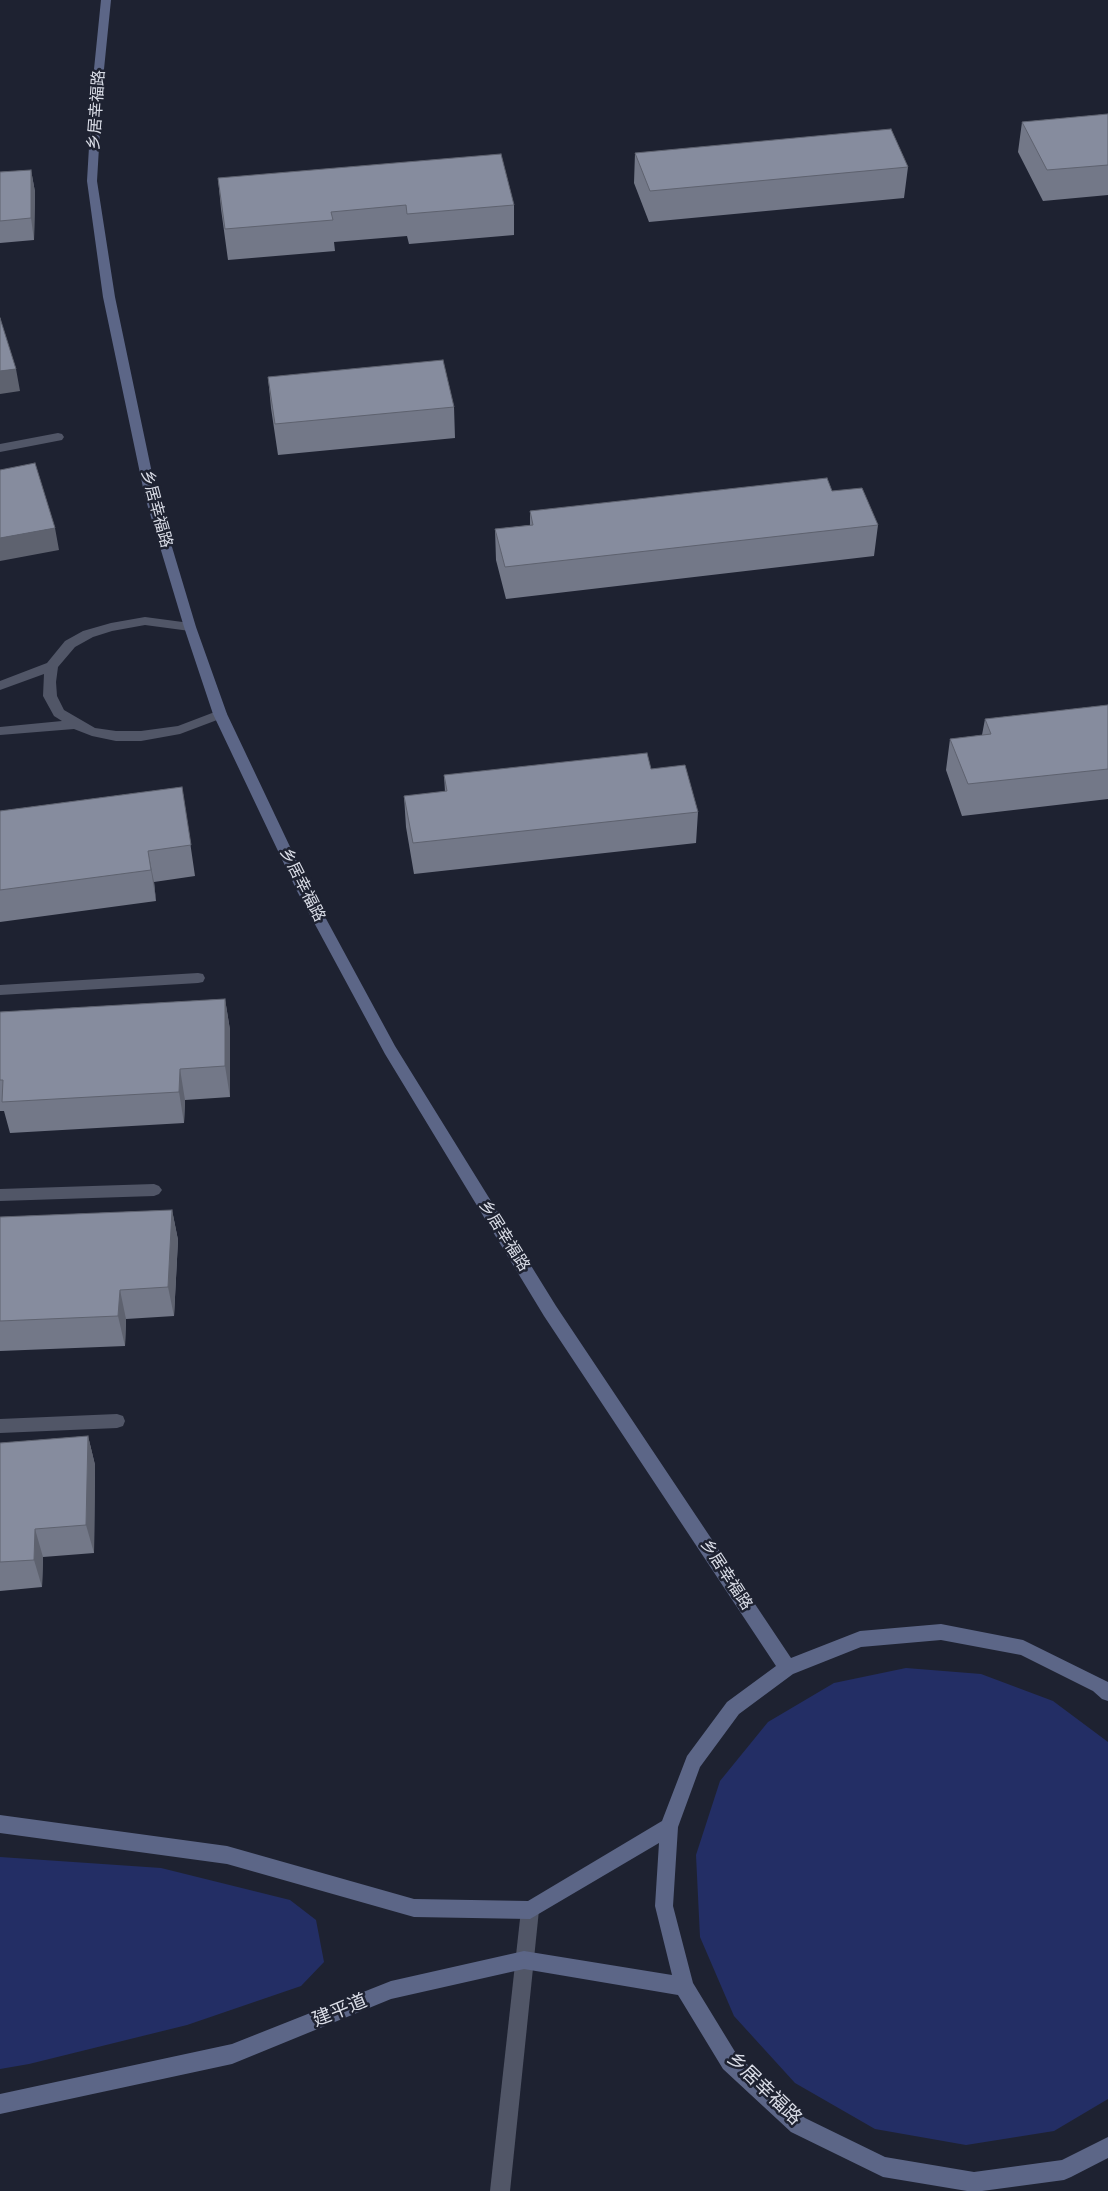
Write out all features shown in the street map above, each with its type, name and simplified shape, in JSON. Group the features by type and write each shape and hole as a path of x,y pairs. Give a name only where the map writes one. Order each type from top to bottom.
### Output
{"street":[{"name":"乡居幸福路","path":"106,0 98,79 92,181 109,297 151,498 190,627 220,714 304,891 390,1050 550,1311 787,1668"},
{"path":"0,448 58,437"},
{"path":"190,627 145,621 110,627 88,634 70,644 52,666 49,682 50,696 59,713 76,724 92,732 116,736 141,736 180,730 220,714"},
{"path":"0,686 52,666"},
{"path":"0,731 76,724"},
{"path":"0,990 198,978"},
{"path":"0,1195 154,1190"},
{"path":"0,1426 117,1421"},
{"name":"乡居幸福路","path":"1108,1693 1099,1685 1023,1648 941,1632 860,1639 787,1668 733,1708 693,1762 669,1827 664,1906 684,1987 730,2062 798,2125 883,2167 974,2182 1064,2170 1108,2148"},
{"path":"0,1824 227,1855 414,1908 530,1910 669,1827"},
{"path":"500,2191 530,1910"},
{"name":"建平道","path":"0,2104 232,2054 391,1990 524,1960 684,1987"}],"shaded area":[{"path":"906,1668 981,1674 1053,1701 1108,1742 1108,2099 1054,2131 966,2145 875,2129 795,2083 734,2016 700,1937 696,1855 720,1781 768,1722 834,1683"},
{"path":"0,1857 161,1868 290,1900 316,1920 324,1962 301,1986 187,2025 29,2064 0,2069"}],"building":[{"path":"1108,114 1108,165 1047,170 1022,122"},
{"path":"891,129 908,167 650,191 635,153"},
{"path":"501,154 514,205 407,214 406,205 331,212 333,220 225,229 218,178"},
{"path":"31,170 31,218 0,221 0,172"},
{"path":"0,318 16,369 0,371"},
{"path":"443,360 454,407 275,424 268,377"},
{"path":"35,463 55,528 0,538 0,470"},
{"path":"827,478 832,491 862,488 878,525 505,567 495,529 533,525 530,511"},
{"path":"1108,705 1108,769 968,784 950,739 991,734 985,719"},
{"path":"647,753 651,769 685,765 698,812 413,843 404,796 447,791 444,775"},
{"path":"182,787 191,845 148,851 151,870 0,890 0,811"},
{"path":"225,999 225,1066 180,1069 179,1092 2,1102 3,1080 0,1080 0,1012"},
{"path":"172,1210 168,1287 120,1290 118,1316 0,1321 0,1217"},
{"path":"88,1436 86,1525 35,1529 34,1560 0,1562 0,1443"}]}
